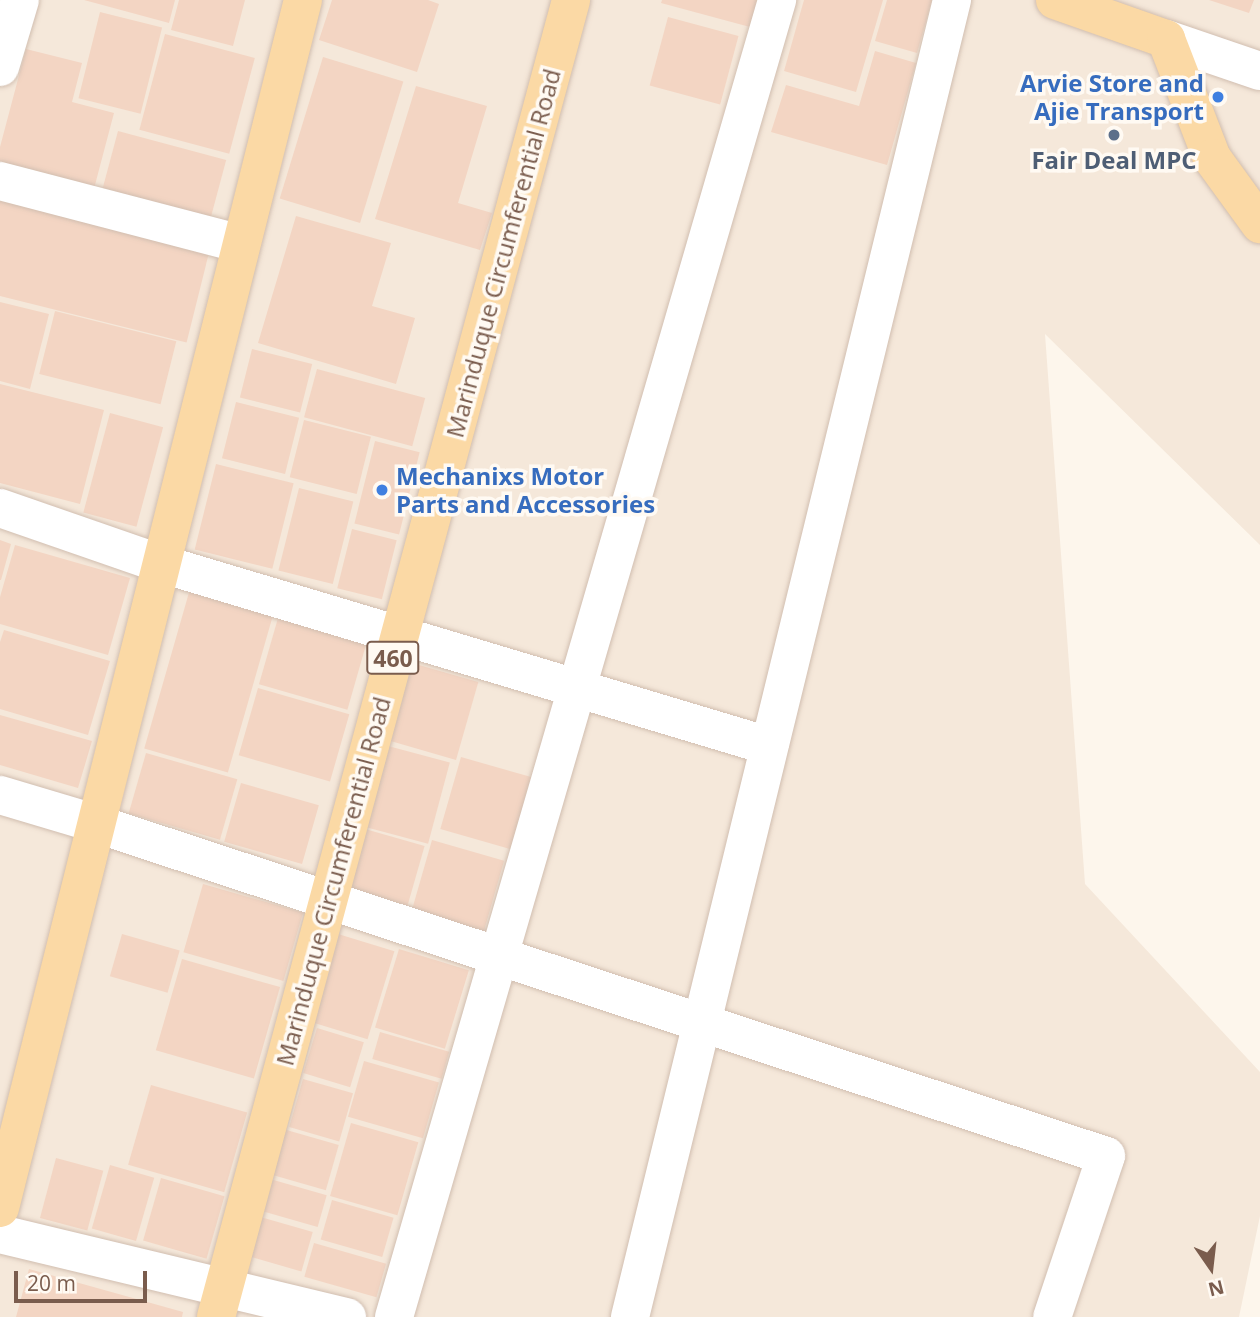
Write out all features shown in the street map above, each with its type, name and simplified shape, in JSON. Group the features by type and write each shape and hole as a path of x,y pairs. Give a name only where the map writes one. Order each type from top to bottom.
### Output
{"main road":[{"path":"0,1208 303,0"},
{"name":"Marinduque Circumferential Road","path":"220,1302 571,0"},
{"path":"1055,0 1166,40 1212,158 1260,224"}],"street":[{"path":"0,67 20,0"},
{"path":"394,1317 777,0"},
{"path":"630,1317 952,0"},
{"path":"1166,40 1260,71"},
{"path":"0,181 241,244"},
{"path":"0,508 162,564 769,746"},
{"path":"0,795 97,824 1106,1156 1052,1317"},
{"path":"0,1234 220,1302 346,1317"}],"shaded area":[{"path":"0,0 1260,0 1260,545 1045,334 1085,884 1260,1072 1260,1216 1239,1317 0,1317"}],"building":[{"path":"84,0 175,0 169,23"},
{"path":"179,0 245,0 233,46 171,30"},
{"path":"332,0 428,0 439,4 417,72 319,40"},
{"path":"662,0 757,0 750,27 661,3"},
{"path":"804,0 883,0 856,92 784,71"},
{"path":"887,0 932,0 917,53 875,41"},
{"path":"1209,0 1254,0 1249,13"},
{"path":"100,12 162,27 141,114 78,98"},
{"path":"668,17 739,36 720,104 650,86"},
{"path":"165,34 255,58 229,154 139,130"},
{"path":"26,49 82,63 72,102 114,113 91,200 0,177 0,147"},
{"path":"875,51 916,63 887,165 771,132 786,85 859,106"},
{"path":"323,57 403,82 360,223 280,199"},
{"path":"416,86 487,106 458,203 492,213 480,250 375,219"},
{"path":"118,131 226,160 209,226 100,197"},
{"path":"0,198 210,250 187,342 0,296"},
{"path":"296,216 391,243 372,306 415,318 396,384 258,343"},
{"path":"0,302 49,314 30,389 0,381"},
{"path":"55,311 176,341 161,404 39,374"},
{"path":"252,349 312,364 300,413 240,398"},
{"path":"317,369 425,398 412,446 304,417"},
{"path":"0,384 104,410 80,504 0,483"},
{"path":"236,402 299,418 285,474 222,458"},
{"path":"110,413 163,427 136,527 83,512"},
{"path":"304,420 371,437 357,494 290,477"},
{"path":"375,441 420,452 399,535 354,523"},
{"path":"216,464 294,483 272,569 195,549"},
{"path":"299,488 353,502 333,584 278,570"},
{"path":"352,529 397,540 382,599 337,588"},
{"path":"0,540 11,544 1,580 0,580"},
{"path":"15,545 130,578 108,655 0,624 0,597"},
{"path":"190,589 274,613 228,773 144,749"},
{"path":"278,618 366,643 347,710 259,684"},
{"path":"4,630 110,661 88,735 0,709 0,642"},
{"path":"412,663 478,682 456,760 390,741"},
{"path":"258,688 349,714 330,781 239,755"},
{"path":"0,715 92,741 78,788 0,765"},
{"path":"388,746 450,763 428,844 366,827"},
{"path":"146,753 237,779 220,840 129,814"},
{"path":"461,757 531,777 510,849 440,829"},
{"path":"241,783 319,805 302,864 224,842"},
{"path":"365,829 425,846 406,910 347,893"},
{"path":"432,840 504,861 483,934 411,913"},
{"path":"203,884 303,913 283,981 183,952"},
{"path":"122,934 180,951 168,993 110,976"},
{"path":"338,934 394,951 368,1039 311,1022"},
{"path":"399,949 469,970 445,1049 375,1027"},
{"path":"182,959 280,987 254,1078 156,1050"},
{"path":"317,1028 364,1042 350,1087 303,1073"},
{"path":"380,1032 449,1052 441,1079 372,1059"},
{"path":"364,1061 439,1082 423,1138 348,1117"},
{"path":"303,1079 353,1093 339,1141 289,1127"},
{"path":"151,1085 247,1113 224,1192 128,1165"},
{"path":"351,1123 418,1142 397,1215 330,1196"},
{"path":"283,1129 339,1145 326,1190 270,1174"},
{"path":"56,1158 103,1171 87,1231 40,1218"},
{"path":"110,1165 154,1178 136,1241 92,1228"},
{"path":"161,1178 224,1196 207,1259 143,1240"},
{"path":"270,1179 327,1195 318,1227 261,1211"},
{"path":"332,1200 394,1218 382,1257 321,1239"},
{"path":"257,1216 313,1232 301,1271 246,1255"},
{"path":"314,1243 386,1264 376,1297 304,1277"},
{"path":"29,1269 183,1312 182,1317 16,1317"}],"place":[{"name":"Arvie Store and Ajie Transport","path":"1218,97"},
{"name":"Fair Deal MPC","path":"1114,135"},
{"name":"Mechanixs Motor Parts and Accessories","path":"382,490"}]}
